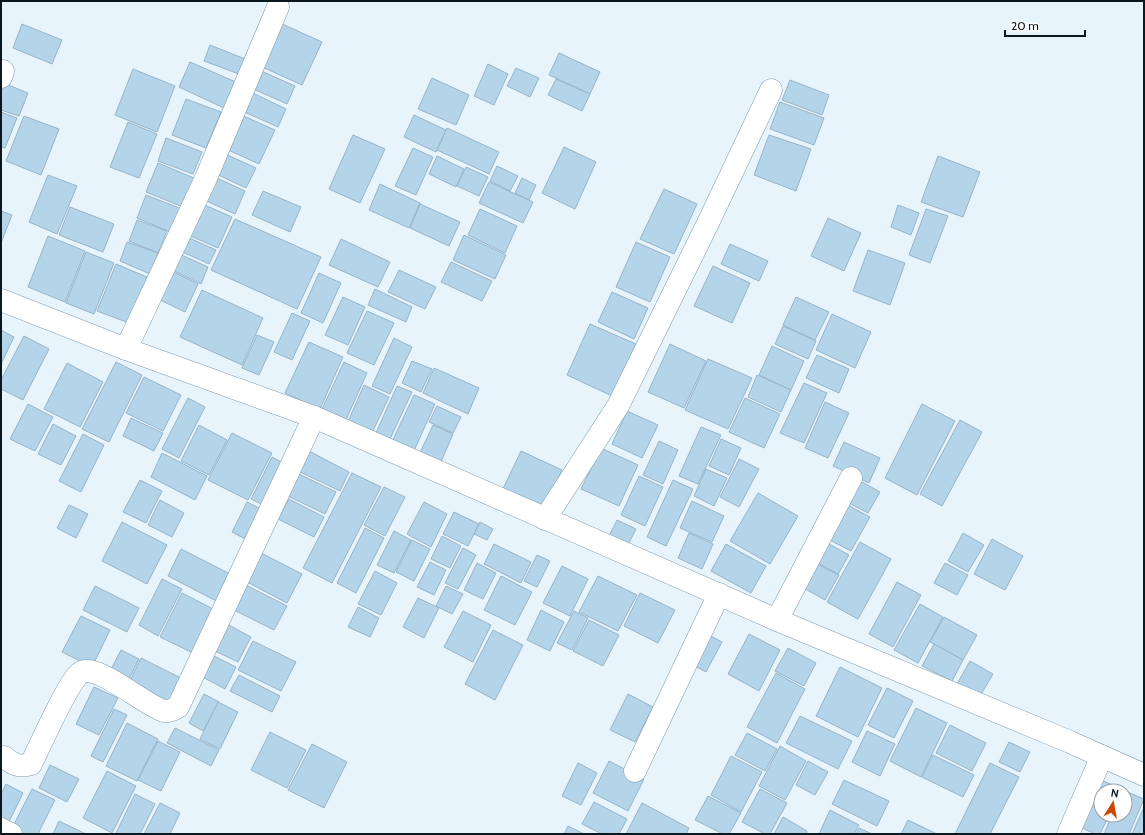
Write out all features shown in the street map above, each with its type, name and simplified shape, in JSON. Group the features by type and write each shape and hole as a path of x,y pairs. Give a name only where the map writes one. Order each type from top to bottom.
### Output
{"street":[{"path":"126,349 206,178 278,7"},
{"path":"545,519 618,406 713,214 771,90"},
{"path":"1,300 126,349 314,417 777,620 1144,775"},
{"path":"1,758 4,757 16,766 24,767 31,764 69,690 81,673 85,671 93,671 99,674 131,691 156,708 165,711 172,710 178,706 314,417"},
{"path":"777,620 851,478"},
{"path":"635,771 719,594"},
{"path":"1068,834 1102,756"},
{"path":"1,829 12,834"}],"building":[{"path":"280,23 322,42 302,85 260,66"},
{"path":"22,24 62,40 52,64 13,48"},
{"path":"210,45 245,59 239,74 204,61"},
{"path":"559,53 600,72 590,94 549,75"},
{"path":"190,62 238,83 226,109 179,87"},
{"path":"488,64 508,74 494,105 474,96"},
{"path":"516,68 539,78 530,97 507,86"},
{"path":"133,69 175,86 157,132 115,115"},
{"path":"259,70 295,86 287,104 251,88"},
{"path":"432,78 469,95 456,125 418,109"},
{"path":"556,79 590,94 582,111 548,95"},
{"path":"790,80 829,95 822,115 782,100"},
{"path":"1,82 28,93 19,116 1,110"},
{"path":"251,92 286,109 278,127 242,111"},
{"path":"186,99 221,112 206,148 172,135"},
{"path":"780,102 824,118 814,145 770,129"},
{"path":"1,112 17,118 5,148 1,147"},
{"path":"239,114 275,130 259,164 224,148"},
{"path":"414,115 446,130 436,152 404,137"},
{"path":"24,116 59,129 41,175 6,161"},
{"path":"128,122 157,134 139,178 110,167"},
{"path":"447,128 499,152 489,174 437,150"},
{"path":"353,135 385,149 360,203 329,189"},
{"path":"769,135 811,149 796,191 754,175"},
{"path":"166,138 202,152 193,174 158,161"},
{"path":"564,147 596,162 575,209 542,193"},
{"path":"413,148 433,157 416,195 395,186"},
{"path":"223,153 256,168 246,188 214,173"},
{"path":"437,156 464,169 456,187 429,174"},
{"path":"938,156 980,172 963,217 921,202"},
{"path":"158,163 194,178 183,207 146,192"},
{"path":"497,166 518,176 510,191 490,181"},
{"path":"466,167 488,177 479,196 457,186"},
{"path":"48,175 77,186 57,234 29,222"},
{"path":"210,175 245,191 235,214 200,198"},
{"path":"522,178 536,185 529,200 515,193"},
{"path":"489,182 533,202 523,223 479,203"},
{"path":"380,184 420,203 409,228 369,210"},
{"path":"664,189 697,204 674,254 640,239"},
{"path":"263,191 301,207 290,232 252,215"},
{"path":"146,195 182,209 173,233 137,218"},
{"path":"200,203 232,217 218,248 186,234"},
{"path":"420,204 460,222 449,246 410,228"},
{"path":"898,205 919,213 911,235 891,227"},
{"path":"70,207 114,224 103,252 59,235"},
{"path":"480,209 517,226 505,253 468,235"},
{"path":"926,209 948,216 930,263 909,255"},
{"path":"1,211 12,215 1,243"},
{"path":"828,218 861,233 844,271 811,256"},
{"path":"235,219 321,257 297,309 211,270"},
{"path":"137,220 167,231 158,253 129,241"},
{"path":"464,235 506,255 495,279 453,260"},
{"path":"48,236 85,251 65,302 28,287"},
{"path":"185,236 216,250 209,264 178,250"},
{"path":"341,239 390,262 378,287 329,265"},
{"path":"127,242 158,253 150,274 120,261"},
{"path":"636,242 670,257 650,302 616,287"},
{"path":"730,244 768,261 759,281 721,264"},
{"path":"868,250 905,263 890,305 853,291"},
{"path":"86,252 114,263 94,314 66,303"},
{"path":"177,253 208,267 201,284 170,269"},
{"path":"451,262 492,281 482,301 441,282"},
{"path":"116,264 147,277 129,323 97,311"},
{"path":"713,266 750,283 732,323 694,306"},
{"path":"169,270 198,284 185,312 156,298"},
{"path":"399,270 436,287 425,309 388,292"},
{"path":"319,273 341,283 323,323 301,313"},
{"path":"375,289 412,307 406,322 368,305"},
{"path":"202,290 263,318 242,365 180,337"},
{"path":"612,292 648,308 634,339 598,322"},
{"path":"343,297 365,307 348,345 325,335"},
{"path":"796,297 829,312 815,340 783,325"},
{"path":"367,311 394,323 374,365 347,353"},
{"path":"292,313 310,321 292,360 274,352"},
{"path":"832,314 871,332 855,368 816,350"},
{"path":"590,324 636,344 612,396 567,375"},
{"path":"783,326 816,341 808,359 775,344"},
{"path":"1,330 14,337 1,364"},
{"path":"257,335 274,342 259,375 242,368"},
{"path":"24,336 49,349 23,400 1,389 1,380"},
{"path":"394,338 412,347 390,394 372,386"},
{"path":"309,342 343,357 320,409 285,393"},
{"path":"670,344 706,361 684,408 648,392"},
{"path":"772,346 804,361 791,390 759,375"},
{"path":"817,355 849,369 839,393 806,378"},
{"path":"708,359 752,378 728,429 685,410"},
{"path":"412,361 432,369 421,392 402,383"},
{"path":"116,362 142,375 109,442 82,429"},
{"path":"344,362 367,373 345,422 321,411"},
{"path":"67,363 103,382 80,427 44,409"},
{"path":"434,368 479,388 468,414 423,393"},
{"path":"757,375 791,390 781,412 748,397"},
{"path":"144,377 181,395 163,431 126,413"},
{"path":"804,383 827,393 804,443 780,433"},
{"path":"364,385 389,397 371,435 347,424"},
{"path":"397,386 412,392 389,441 375,435"},
{"path":"414,395 435,404 413,453 391,444"},
{"path":"188,398 205,407 179,458 162,449"},
{"path":"745,398 780,414 764,448 729,432"},
{"path":"825,402 849,413 828,458 805,448"},
{"path":"28,404 53,417 35,451 10,439"},
{"path":"922,404 955,421 917,495 885,478"},
{"path":"437,406 461,417 453,433 429,422"},
{"path":"627,411 658,425 642,458 612,444"},
{"path":"131,418 163,433 154,451 123,436"},
{"path":"960,420 982,432 942,506 920,494"},
{"path":"53,424 76,436 61,465 38,454"},
{"path":"199,425 227,440 209,475 181,461"},
{"path":"433,425 453,434 440,464 419,455"},
{"path":"701,427 721,435 698,484 679,476"},
{"path":"232,433 272,453 248,500 208,480"},
{"path":"83,434 104,445 81,492 59,481"},
{"path":"721,439 741,448 729,475 709,466"},
{"path":"659,441 678,450 663,484 643,475"},
{"path":"844,442 880,458 869,483 833,466"},
{"path":"601,448 638,465 619,506 581,489"},
{"path":"307,450 349,472 340,491 296,470"},
{"path":"521,451 562,470 543,512 501,493"},
{"path":"162,453 207,476 195,500 151,477"},
{"path":"272,457 289,466 268,507 251,499"},
{"path":"739,459 759,469 739,507 720,497"},
{"path":"706,469 727,478 714,506 694,496"},
{"path":"352,473 381,487 332,583 303,568"},
{"path":"299,474 336,492 325,514 288,496"},
{"path":"639,476 663,487 645,526 621,515"},
{"path":"855,478 880,492 868,513 843,500"},
{"path":"140,480 162,491 146,523 123,512"},
{"path":"673,480 693,489 666,546 647,537"},
{"path":"384,487 405,497 385,536 364,525"},
{"path":"758,493 798,516 770,564 730,541"},
{"path":"289,499 324,517 314,537 278,519"},
{"path":"160,500 184,513 172,537 148,525"},
{"path":"692,501 724,516 712,542 680,528"},
{"path":"247,502 267,512 251,542 232,532"},
{"path":"424,502 447,514 431,547 407,534"},
{"path":"842,502 870,517 851,551 824,537"},
{"path":"69,505 88,514 76,538 57,528"},
{"path":"454,512 479,524 468,546 443,534"},
{"path":"617,520 636,529 628,545 609,536"},
{"path":"122,522 167,545 147,584 102,561"},
{"path":"480,522 493,529 487,540 474,534"},
{"path":"365,528 384,538 356,593 337,583"},
{"path":"394,531 411,540 394,573 377,565"},
{"path":"689,533 713,544 702,569 678,558"},
{"path":"963,533 984,545 968,572 948,561"},
{"path":"442,536 461,546 450,568 431,559"},
{"path":"992,539 1023,556 1005,590 974,574"},
{"path":"412,540 430,549 414,581 396,572"},
{"path":"822,540 849,555 838,574 812,560"},
{"path":"860,542 891,559 858,619 827,602"},
{"path":"494,544 531,562 521,583 484,564"},
{"path":"726,544 766,566 751,593 711,571"},
{"path":"463,548 476,555 458,589 445,583"},
{"path":"181,549 238,578 224,605 168,576"},
{"path":"261,553 302,574 287,603 247,582"},
{"path":"537,555 550,561 537,587 524,581"},
{"path":"811,561 839,575 825,600 798,585"},
{"path":"430,562 446,570 434,595 417,587"},
{"path":"477,563 496,573 483,599 464,590"},
{"path":"945,563 968,575 957,595 934,583"},
{"path":"562,566 588,579 570,616 543,603"},
{"path":"375,571 397,583 381,615 358,604"},
{"path":"501,576 532,592 515,625 484,610"},
{"path":"598,576 637,595 618,631 579,612"},
{"path":"162,579 182,589 158,636 139,625"},
{"path":"240,582 287,606 274,630 228,607"},
{"path":"897,582 921,595 893,647 869,634"},
{"path":"95,586 139,608 127,632 83,610"},
{"path":"446,586 463,594 452,614 436,606"},
{"path":"182,593 215,610 193,653 160,637"},
{"path":"640,593 675,610 658,643 624,626"},
{"path":"418,598 439,608 424,638 403,627"},
{"path":"920,604 943,617 918,663 894,650"},
{"path":"358,607 379,618 370,637 348,627"},
{"path":"541,610 564,622 550,651 527,640"},
{"path":"463,611 491,625 473,662 444,647"},
{"path":"574,611 588,618 572,650 557,643"},
{"path":"81,616 110,630 92,667 62,652"},
{"path":"944,617 977,635 963,660 930,642"},
{"path":"589,620 619,635 603,666 573,651"},
{"path":"225,623 251,637 238,662 211,649"},
{"path":"493,630 523,645 495,700 465,684"},
{"path":"705,633 722,642 706,672 689,663"},
{"path":"749,634 780,650 759,691 728,674"},
{"path":"253,641 296,662 281,691 238,670"},
{"path":"934,644 963,660 952,681 922,666"},
{"path":"788,648 816,663 804,686 775,671"},
{"path":"121,650 139,659 126,685 108,675"},
{"path":"208,653 236,667 225,689 197,674"},
{"path":"141,658 183,679 169,705 128,685"},
{"path":"970,661 993,674 980,696 957,684"},
{"path":"840,667 882,688 858,737 816,716"},
{"path":"776,673 805,689 777,743 747,727"},
{"path":"239,675 280,696 272,712 230,691"},
{"path":"94,687 118,698 99,735 76,724"},
{"path":"887,688 913,701 894,738 868,725"},
{"path":"204,694 219,702 203,731 189,723"},
{"path":"628,694 653,707 635,742 610,730"},
{"path":"218,702 238,712 220,749 200,739"},
{"path":"916,708 947,723 921,777 890,761"},
{"path":"114,709 127,715 103,762 91,756"},
{"path":"800,716 852,741 838,769 786,743"},
{"path":"127,723 158,739 137,781 106,766"},
{"path":"950,725 986,743 972,771 936,753"},
{"path":"175,728 219,750 211,766 167,743"},
{"path":"867,731 895,744 880,776 852,762"},
{"path":"270,732 306,750 287,788 251,770"},
{"path":"747,733 777,749 765,771 735,755"},
{"path":"158,741 180,752 161,791 138,780"},
{"path":"1009,742 1030,752 1020,772 999,762"},
{"path":"312,744 347,762 324,808 288,790"},
{"path":"780,746 806,761 785,800 759,786"},
{"path":"933,755 974,775 963,797 922,777"},
{"path":"731,756 762,772 741,812 711,795"},
{"path":"609,761 644,779 628,811 593,793"},
{"path":"808,761 828,772 815,795 796,785"},
{"path":"578,763 597,773 581,805 562,796"},
{"path":"990,763 1019,777 990,834 955,834"},
{"path":"50,765 79,779 67,802 39,788"},
{"path":"107,771 136,786 112,833 83,818"},
{"path":"844,780 889,801 877,826 832,804"},
{"path":"1101,780 1108,783 1100,783"},
{"path":"6,784 23,793 6,828 1,826 1,794"},
{"path":"32,789 55,800 38,834 20,834 11,830"},
{"path":"760,789 787,803 770,834 765,834 742,822"},
{"path":"135,794 155,804 140,834 117,834 116,833"},
{"path":"1133,794 1144,799 1129,834 1104,834 1109,823 1133,823"},
{"path":"708,796 741,813 729,834 723,834 695,820"},
{"path":"1093,798 1093,823 1105,823 1100,834 1095,834 1080,827"},
{"path":"594,802 627,819 619,834 602,834 582,824"},
{"path":"160,803 180,813 170,834 144,834"},
{"path":"642,803 689,828 686,834 626,834"},
{"path":"1144,807 1144,834 1132,834"},
{"path":"830,810 859,825 854,834 819,834"},
{"path":"783,817 807,831 806,834 774,834"},
{"path":"908,820 937,834 901,834"},
{"path":"59,821 86,834 53,834"},
{"path":"568,826 584,834 564,834"},
{"path":"859,828 872,834 856,834"}]}
